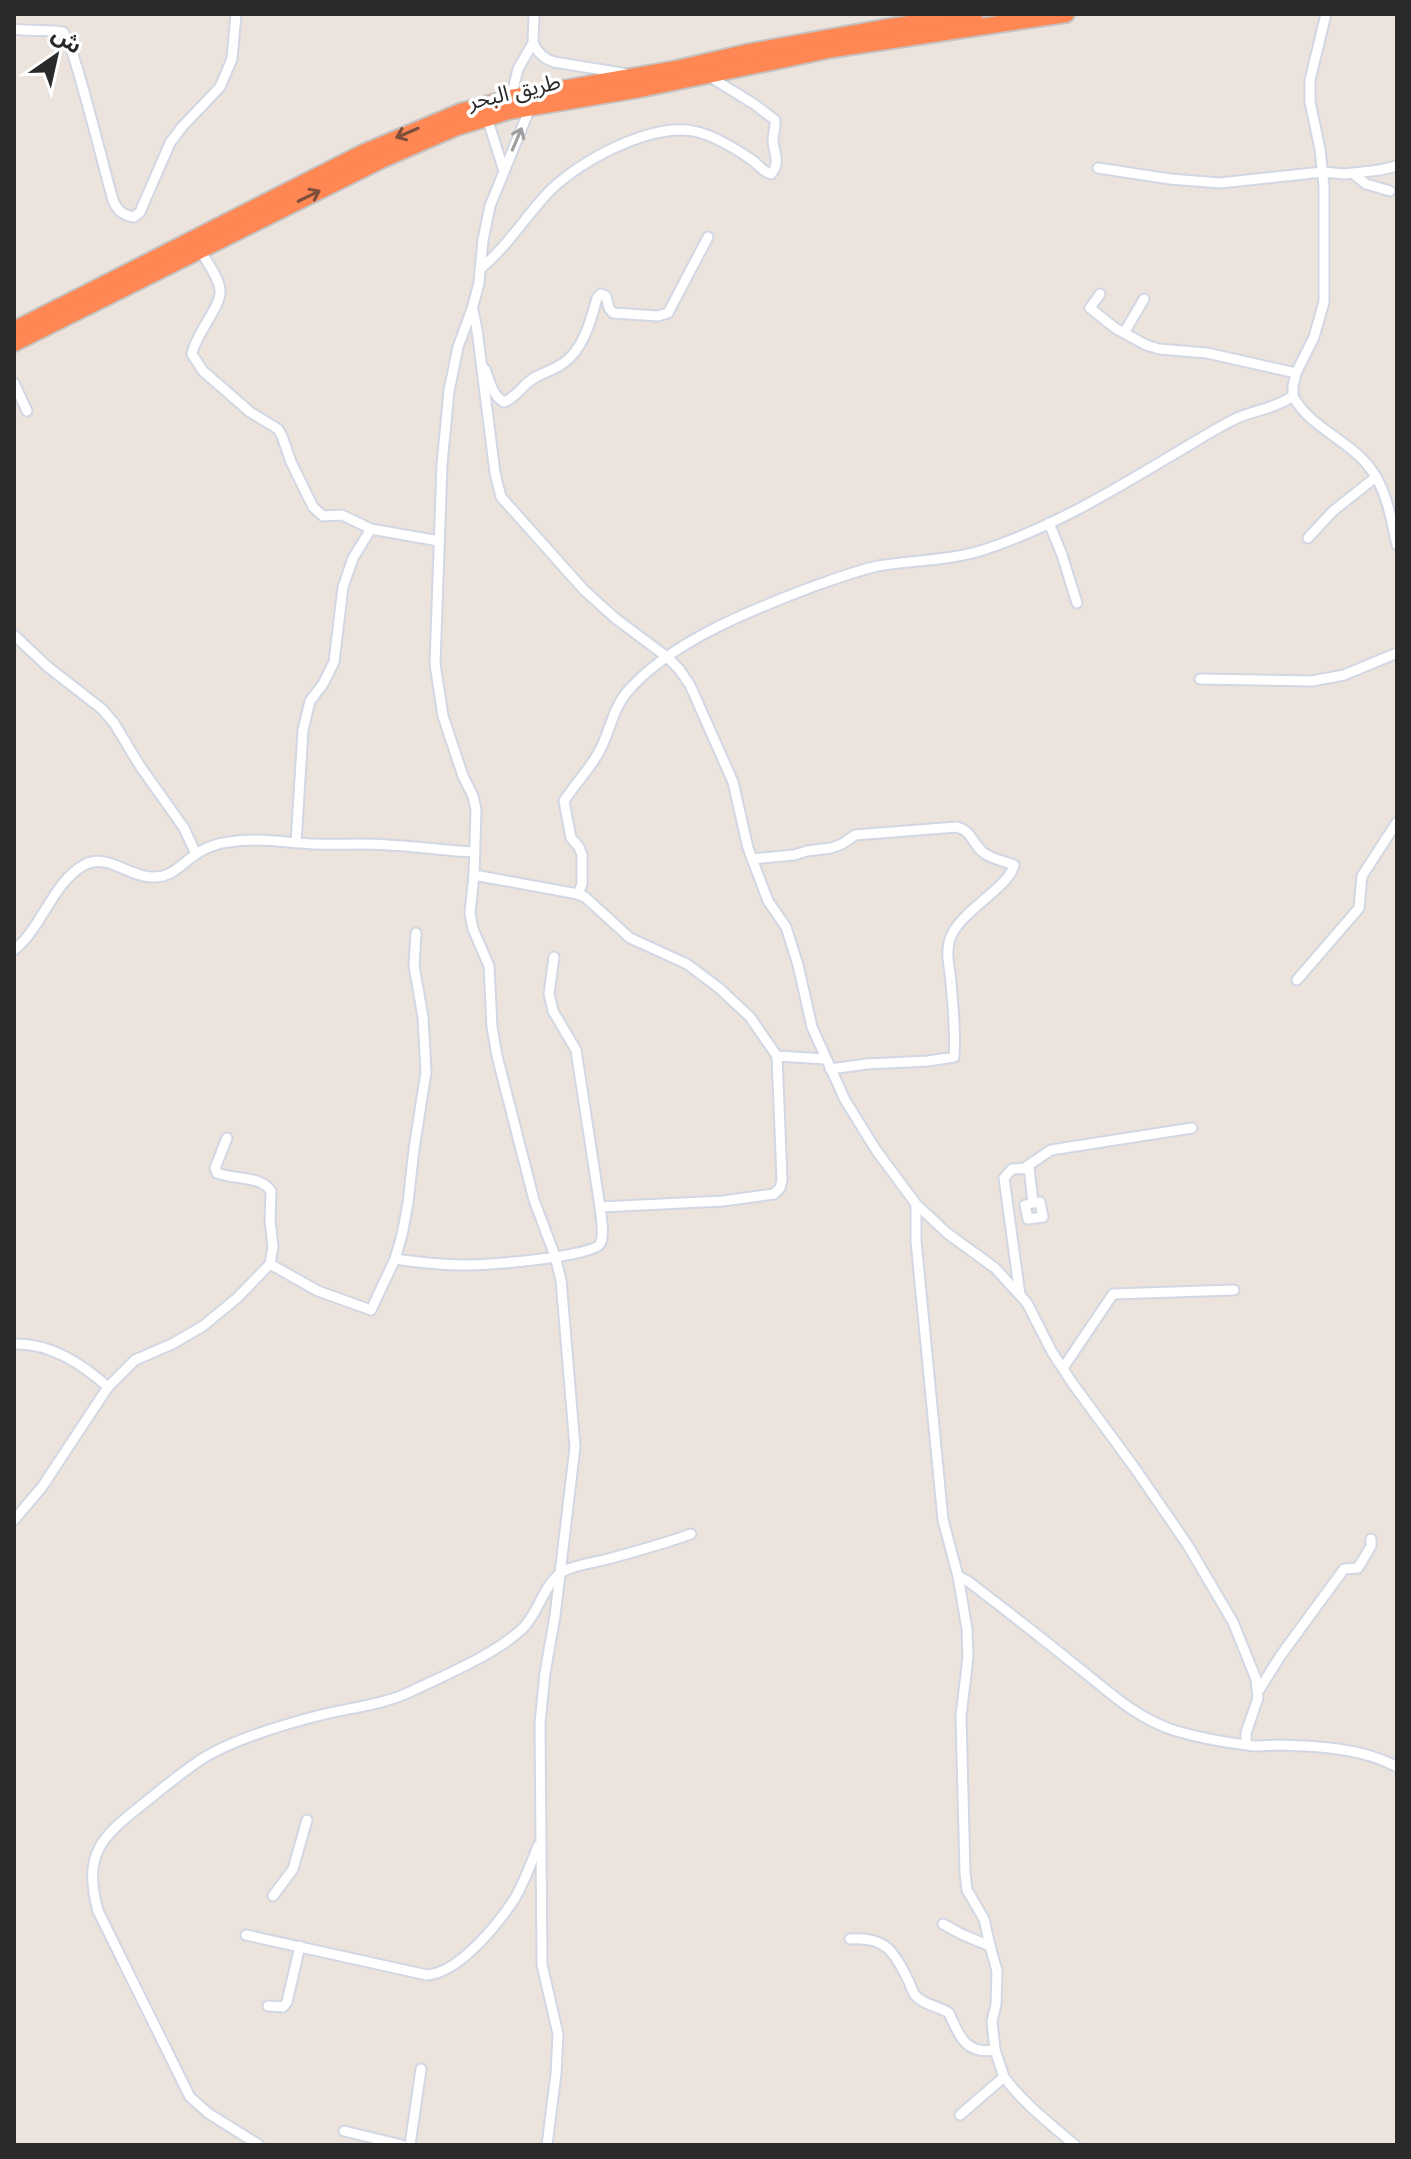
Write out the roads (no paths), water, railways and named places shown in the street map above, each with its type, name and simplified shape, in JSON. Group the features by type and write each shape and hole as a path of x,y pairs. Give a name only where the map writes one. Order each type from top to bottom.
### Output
{"highway":[{"name":"طريق البحر","path":"906,32 975,14"},
{"name":"طريق البحر","path":"14,330 388,141 460,112 511,98 633,76 906,32 1066,14"},
{"name":"طريق البحر","path":"14,343 381,160 457,127 531,106 707,75 800,49"}],"street":[{"path":"14,29 59,31 66,36 113,200 117,210 134,217 140,212 170,143 220,87 232,59 236,14"},
{"path":"511,98 518,69 533,43 534,14"},
{"path":"1326,14 1310,80 1310,102 1322,172 1324,302 1314,337 1296,373 1293,396 1303,410 1355,452 1376,477 1383,489 1397,545"},
{"path":"533,43 538,52 554,62 633,76"},
{"path":"480,269 524,224 544,196 567,175 583,164 637,139 678,128 699,132 742,154 771,174 778,160 773,140 775,120 707,75"},
{"path":"531,106 490,206 472,309 458,347 449,391 442,464 435,625 437,686 448,734 476,810 470,913 473,929 489,966 492,1027 497,1056 534,1200 561,1280 575,1447 540,1723 542,1965 558,2034 547,2145"},
{"path":"487,118 504,171"},
{"path":"1098,168 1220,183 1322,172 1352,173 1397,166"},
{"path":"1352,173 1366,184 1390,191"},
{"path":"480,355 494,394 504,402 508,401 534,378 572,356 586,333 601,294 606,296 613,313 658,316 668,313 708,237"},
{"path":"200,250 220,290 220,297 193,344 195,362 250,412 278,429 313,507 323,516 342,515 371,529 439,541"},
{"path":"1100,294 1090,308 1146,345 1207,353 1296,373"},
{"path":"1124,333 1144,299"},
{"path":"472,309 501,497 591,598 667,657 690,685 733,782 752,859 768,901 786,927 812,1027 845,1100 876,1150 916,1204 947,1233 995,1268 1027,1303 1052,1352 1143,1480 1216,1592 1238,1633 1259,1690"},
{"path":"14,383 27,411"},
{"path":"578,894 582,884 582,855 571,838 564,801 601,748 620,702 667,657 743,615 838,578 879,566 980,551 1049,523 1111,492 1238,418 1281,404 1293,396"},
{"path":"1308,538 1333,511 1376,477"},
{"path":"1049,523 1077,603"},
{"path":"296,843 306,712 334,662 343,587 353,558 371,529"},
{"path":"14,635 48,667 102,709 114,723 184,828 196,854"},
{"path":"1200,679 1312,681 1344,675 1397,653"},
{"path":"1297,980 1359,908 1362,876 1397,822"},
{"path":"752,859 831,848 855,835 956,827 968,831 986,855 1014,865 1009,877 966,916 950,939 947,952 954,1057 830,1069"},
{"path":"14,950 24,941 67,880 85,864 96,861 106,862 141,877 165,876 177,871 196,854 230,842 389,845 474,852"},
{"path":"474,875 578,894 595,905 630,938 687,964 719,988 750,1017 777,1056 782,1170 782,1184 777,1192 723,1201 600,1207"},
{"path":"270,1264 318,1291 371,1310 395,1259 408,1203 426,1072 423,1017 414,966 416,933"},
{"path":"395,1259 467,1265 534,1260 594,1250 599,1245 602,1239 600,1207 576,1050 553,1011 549,994 554,957"},
{"path":"777,1056 825,1059"},
{"path":"1023,1169 1051,1150 1192,1128"},
{"path":"14,1520 42,1487 108,1387 135,1360 203,1326 237,1298 270,1264 273,1247 271,1191 259,1181 217,1173 216,1164 227,1138"},
{"path":"1020,1295 1004,1178 1012,1169 1029,1168 1033,1203"},
{"path":"916,1204 916,1241 943,1520 958,1576 967,1629 968,1657 961,1716 967,1890 984,1919 997,1971 992,2021 995,2050 1004,2077 1033,2111 1075,2145"},
{"path":"1063,1368 1113,1294 1234,1290"},
{"path":"14,1344 48,1348 108,1387"},
{"path":"259,2145 208,2113 190,2097 98,1911 92,1872 101,1842 119,1823 173,1779 216,1751 284,1725 409,1693 507,1642 526,1626 546,1590 561,1571 691,1534"},
{"path":"1246,1744 1246,1733 1259,1690 1344,1569 1358,1568 1371,1546 1371,1539"},
{"path":"958,1576 1026,1625 1120,1702 1176,1731 1246,1744 1346,1751 1397,1767"},
{"path":"273,1896 293,1869 307,1820"},
{"path":"246,1935 427,1975 440,1973 462,1959 503,1915 523,1884 541,1839"},
{"path":"943,1924 990,1946"},
{"path":"850,1939 866,1938 887,1946 915,1995 949,2013 966,2044 986,2052 995,2050"},
{"path":"268,2006 283,2007 287,2002 300,1946"},
{"path":"410,2145 421,2069"},
{"path":"960,2115 1004,2077"},
{"path":"344,2131 402,2145"}]}
